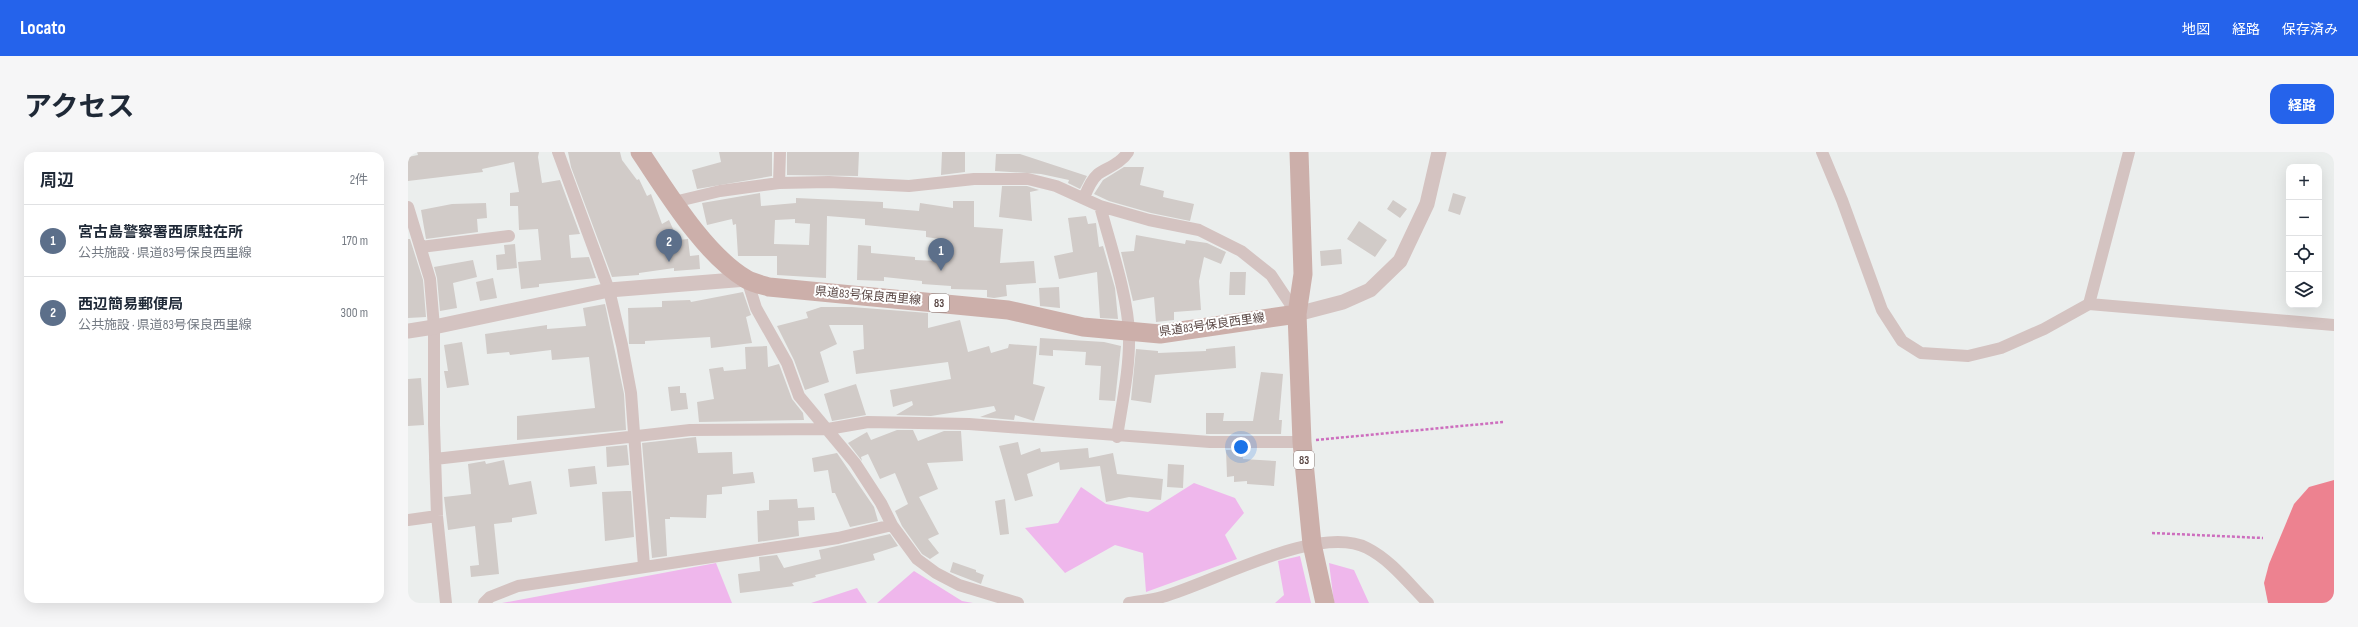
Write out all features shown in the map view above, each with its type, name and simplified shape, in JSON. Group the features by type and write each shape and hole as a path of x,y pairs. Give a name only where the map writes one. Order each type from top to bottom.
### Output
{"main road":[{"name":"県道83号保良西里線","path":"640,152 674,202 701,236 730,268 747,280 769,287 1008,310 1083,327 1160,334 1297,314"},
{"name":"83","path":"1299,152 1303,274 1297,314 1302,442 1312,544 1325,603"}],"street":[{"path":"558,152 609,290 632,394 644,566"},
{"path":"779,183 780,152"},
{"path":"1084,198 1090,185 1098,175 1124,159 1128,152"},
{"path":"674,202 720,191 779,183 829,182 909,186 981,179 1028,179 1056,186 1100,206 1149,220 1199,230 1241,251 1272,275 1297,314 1344,302 1370,290 1400,261 1427,204 1439,152"},
{"path":"1822,152 1842,200 1882,310 1902,341 1921,353 1968,356 2001,348 2044,329 2089,304 2334,325"},
{"path":"2089,304 2129,152"},
{"path":"1100,206 1120,283 1129,332 1128,362 1117,437"},
{"path":"408,207 422,247 430,279 434,327 437,516 446,603"},
{"path":"422,247 508,236"},
{"path":"408,330 434,327 609,290 747,280 756,308 787,363 800,396 855,463 881,503 892,525 917,558 936,573 959,585 1018,603"},
{"path":"435,459 690,430 828,429 868,422 969,424 1117,437 1210,442 1302,442"},
{"path":"408,520 437,516"},
{"path":"484,603 490,597 518,586 838,538 892,525"},
{"path":"1129,603 1162,597 1241,567 1312,544 1353,543 1367,548 1384,559 1428,603"}],"path":[{"path":"1302,442 1503,422"},
{"path":"2152,533 2263,538"}],"shaded area":[{"path":"2334,480 2334,603 2268,603 2264,583 2269,564 2294,504 2309,487"},
{"path":"1194,483 1235,498 1244,513 1225,535 1237,559 1146,592 1143,553 1115,545 1065,573 1025,528 1058,523 1081,487 1106,504 1148,512"},
{"path":"1300,556 1311,603 1275,603 1284,595 1278,561"},
{"path":"716,563 732,603 502,603"},
{"path":"1329,563 1354,570 1369,603 1334,603"},
{"path":"914,571 962,601 973,603 877,603"},
{"path":"857,588 867,603 811,603"}],"building":[{"path":"417,152 539,152 538,157 542,183 560,180 580,234 569,235 571,258 589,257 596,278 539,284 539,287 521,289 518,262 541,260 538,229 519,230 518,206 510,206 510,193 519,192 514,162 482,169 483,172 408,181 408,157 418,155"},
{"path":"568,152 620,152 622,160 637,180 639,179 647,196 651,194 662,224 669,220 678,240 688,239 690,256 699,255 700,269 674,271 674,268 639,273 639,275 612,277 571,167"},
{"path":"719,152 772,152 772,176 697,189 692,170 721,162"},
{"path":"787,152 859,152 858,176 787,175"},
{"path":"942,152 965,152 965,172 941,175"},
{"path":"996,154 1020,154 1087,176 1080,189 1068,183 1069,180 1041,174 995,171"},
{"path":"1124,167 1144,167 1140,185 1164,191 1163,197 1194,204 1190,221 1151,213 1109,201 1094,194 1103,180"},
{"path":"1002,186 1027,186 1039,190 1030,192 1032,221 999,217"},
{"path":"760,193 761,206 796,203 796,198 883,202 883,208 919,211 920,203 953,208 953,201 974,201 974,227 1003,229 1000,263 1034,261 1036,283 1006,285 1007,296 994,298 987,297 987,290 951,289 951,286 922,284 922,281 884,277 884,281 857,280 858,245 871,246 871,253 915,257 915,260 938,261 940,239 926,237 926,231 865,225 865,219 827,216 826,278 777,275 777,256 738,256 736,224 733,225 732,219 707,225 702,203","holes":["795,219 795,223 810,224 809,245 774,244 775,220"]},
{"path":"1453,193 1466,197 1460,215 1448,211"},
{"path":"1393,200 1407,209 1400,218 1387,209"},
{"path":"486,203 487,218 477,219 478,232 426,239 421,210 452,204"},
{"path":"1086,216 1088,224 1096,223 1099,247 1103,246 1115,288 1118,319 1100,318 1097,272 1059,279 1054,256 1073,252 1068,218"},
{"path":"1359,221 1387,240 1375,257 1347,239"},
{"path":"1136,235 1185,244 1186,240 1207,243 1226,252 1221,264 1204,257 1199,281 1201,310 1174,312 1174,320 1156,322 1154,297 1133,301 1121,252 1134,251"},
{"path":"408,239 410,239 423,280 426,317 408,318"},
{"path":"515,244 517,268 497,270 496,255 505,254 504,245"},
{"path":"1341,249 1342,264 1321,266 1320,251"},
{"path":"473,260 477,277 453,283 457,308 440,311 437,278 434,267"},
{"path":"1230,272 1246,272 1245,295 1229,295"},
{"path":"493,278 497,298 480,301 476,282"},
{"path":"1059,287 1060,308 1040,306 1039,288"},
{"path":"743,292 751,315 746,317 752,343 711,348 710,337 645,341 645,344 629,344 628,308 662,307 662,301 690,300 691,302"},
{"path":"605,304 624,394 626,430 517,440 517,416 595,408 589,357 552,360 551,350 510,355 509,352 487,354 485,334 547,325 547,329 586,326 583,308"},
{"path":"821,307 852,307 928,313 928,328 960,320 968,352 989,346 991,353 1008,348 1009,344 1037,346 1033,384 1045,387 1034,421 1015,415 1014,420 980,417 996,411 994,406 931,416 896,415 913,405 912,401 893,407 890,390 951,379 948,362 856,374 853,351 864,349 863,325 829,325 837,344 820,352 829,382 805,390 794,360 777,326 808,318 806,312"},
{"path":"1040,338 1104,342 1121,346 1115,401 1099,400 1101,366 1085,365 1086,352 1053,350 1053,356 1039,355"},
{"path":"462,342 469,385 447,388 444,371 448,371 444,345"},
{"path":"767,346 768,367 779,364 792,399 803,413 804,420 699,422 697,402 714,399 709,369 723,367 724,371 746,369 745,347"},
{"path":"1235,346 1236,368 1155,375 1151,403 1131,400 1136,349 1158,351 1158,353 1206,351 1206,349"},
{"path":"1261,372 1283,374 1279,420 1282,420 1281,434 1206,434 1206,413 1224,413 1223,421 1253,421"},
{"path":"421,378 424,425 408,426 408,379"},
{"path":"856,384 866,415 832,421 824,394"},
{"path":"680,386 680,393 686,393 688,409 671,411 668,387"},
{"path":"897,430 913,430 918,441 944,431 961,431 963,461 927,463 938,489 919,497 939,534 928,539 939,553 930,559 922,554 902,526 895,511 908,504 895,473 880,479 868,454 861,457 862,461 848,443 867,432 871,440"},
{"path":"696,437 698,453 732,452 733,474 753,472 755,483 722,487 722,494 707,495 706,518 670,517 670,519 665,519 667,556 652,558 642,443"},
{"path":"1018,442 1021,455 1040,448 1041,452 1088,448 1089,458 1113,453 1117,474 1163,479 1161,500 1129,497 1106,502 1100,466 1060,470 1059,462 1027,474 1033,496 1015,501 999,446"},
{"path":"627,445 629,465 607,467 606,447"},
{"path":"1226,450 1242,450 1243,459 1276,461 1274,486 1247,484 1247,481 1234,482 1234,476 1227,477"},
{"path":"837,453 874,507 878,521 850,527 835,493 832,493 828,470 814,472 812,458"},
{"path":"504,460 509,485 531,481 537,514 512,518 512,522 494,524 499,574 471,577 470,566 479,565 475,526 448,530 444,497 471,494 468,464 485,461 486,464"},
{"path":"1168,464 1184,465 1183,488 1167,487"},
{"path":"595,466 597,484 570,487 568,469"},
{"path":"631,491 634,537 605,541 602,492"},
{"path":"797,499 798,508 814,507 815,520 798,521 799,536 758,542 757,511 769,510 769,500"},
{"path":"1005,499 1009,534 1000,535 995,501"},
{"path":"890,534 898,546 873,554 875,560 815,575 816,577 792,583 794,586 740,593 738,574 760,571 759,557 777,555 784,568 821,559 819,550"},
{"path":"953,562 976,570 976,572 984,575 981,584 950,572"}],"place":[{"name":"西辺簡易郵便局","path":"669,262"},
{"name":"宮古島警察署西原駐在所","path":"941,271"}]}
